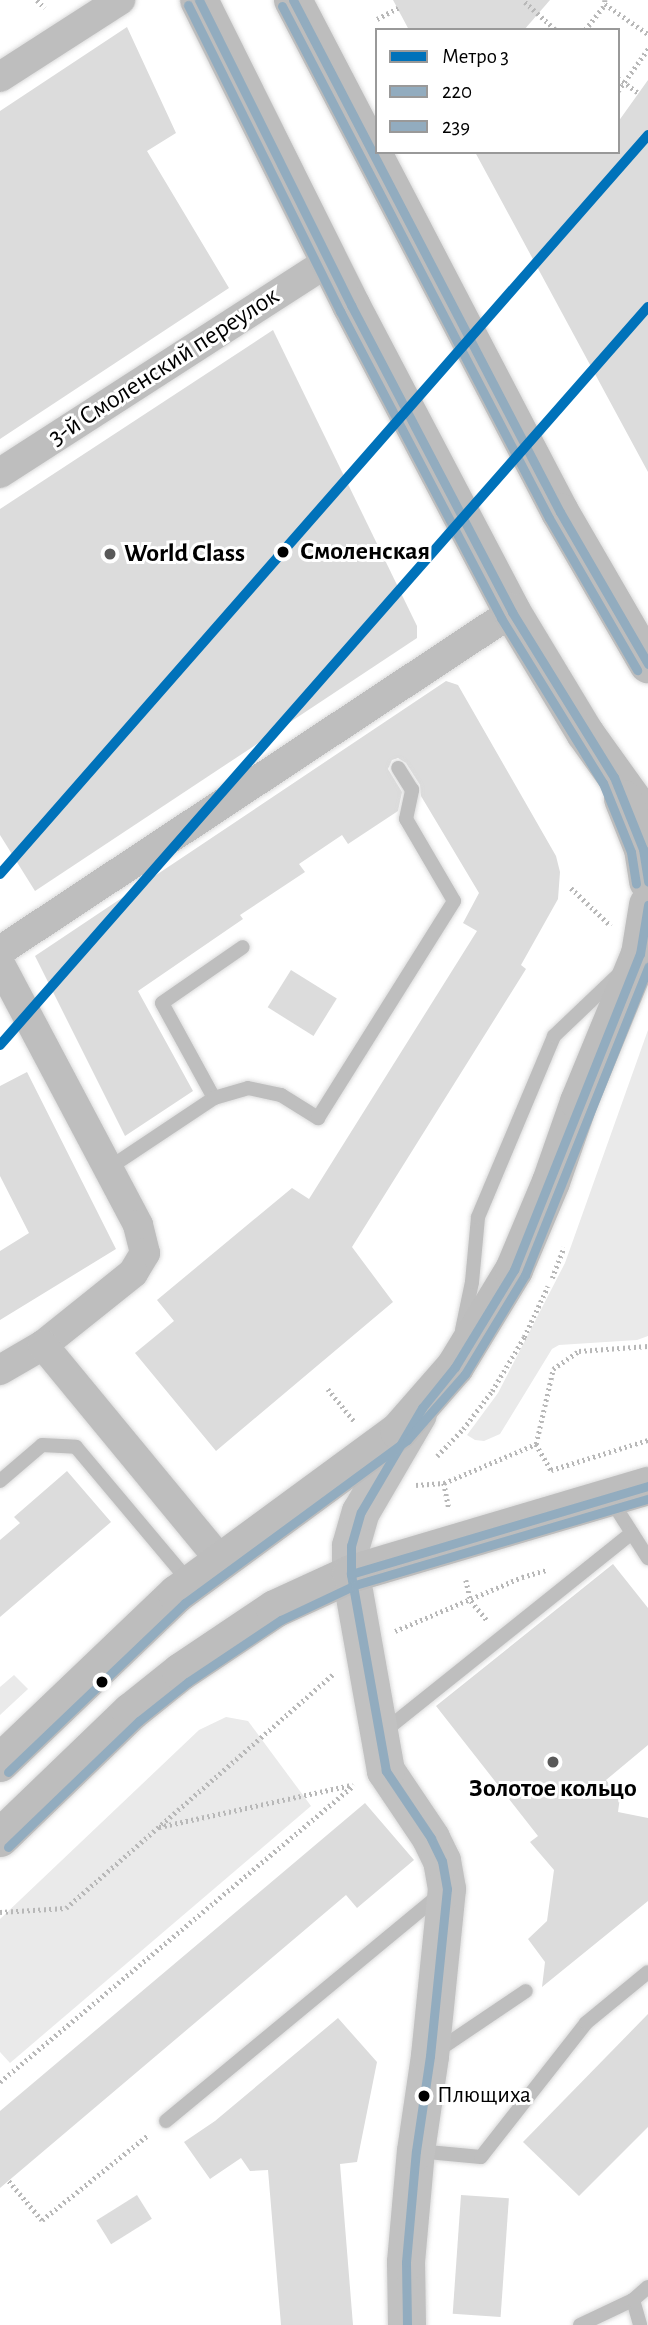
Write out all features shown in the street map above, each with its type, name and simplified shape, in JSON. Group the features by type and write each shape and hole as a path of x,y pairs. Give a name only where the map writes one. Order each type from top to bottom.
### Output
{"main road":[{"path":"199,0 329,261 512,612 614,777 648,821"},
{"path":"302,4 375,154"},
{"path":"375,154 435,277 589,564 648,664"},
{"path":"614,777 643,849 648,882"},
{"path":"0,1763 191,1584 220,1560 376,1448 422,1408 454,1367 514,1270 626,941 648,905"},
{"path":"0,1839 131,1712 181,1672 275,1609 351,1574 648,1486"}],"street":[{"path":"0,77 120,0"},
{"name":"3-й Смоленский переулок","path":"0,473 329,261"},
{"path":"0,951 368,718 512,612"},
{"path":"0,964 138,1225 145,1253 133,1273 43,1345 0,1370"},
{"path":"43,1345 220,1560"},
{"path":"407,2325 406,2262 416,2151 430,2056 447,1889 442,1861 431,1838 386,1771 351,1574 351,1546 361,1512 422,1408"}],"lane":[{"path":"109,1168 214,1098 248,1088 281,1095 318,1118 453,901 406,818 412,790 398,768"},
{"path":"454,1367 472,1282 478,1217 554,1036 626,941"},
{"path":"214,1098 162,1003 243,947"},
{"path":"0,1481 42,1445 76,1447 191,1584"},
{"path":"609,1497 648,1558"},
{"path":"379,1736 632,1533"},
{"path":"166,2121 447,1889"},
{"path":"416,2151 481,2157 586,2023 648,1972"},
{"path":"430,2056 526,1991"},
{"path":"580,2325 633,2300 648,2287"},
{"path":"633,2300 640,2325"}],"path":[{"path":"37,0 45,8"},
{"path":"524,2 554,28"},
{"path":"586,28 605,2 648,34"},
{"path":"377,19 397,8"},
{"path":"620,88 648,49"},
{"path":"620,79 639,93"},
{"path":"571,888 626,941"},
{"path":"648,1346 579,1351 553,1369 536,1444 551,1470 648,1440"},
{"path":"328,1389 361,1430"},
{"path":"407,1486 444,1483 536,1444"},
{"path":"444,1483 450,1509"},
{"path":"391,1633 522,1577 607,1553"},
{"path":"466,1580 471,1601 502,1637"},
{"path":"0,1912 66,1908 338,1670"},
{"path":"157,1828 356,1784"},
{"path":"0,2082 342,1795"},
{"path":"9,2181 42,2220 166,2121"}],"shaded area":[{"path":"648,1030 648,1336 637,1340 559,1345 552,1349 500,1434 484,1441 475,1440 467,1435 498,1393 565,1263"},
{"path":"14,1675 28,1689 0,1715 0,1687"},
{"path":"226,1717 248,1721 311,1806 10,2063 0,2052 0,1919 199,1730"}],"building":[{"path":"393,0 550,0 526,28 408,28"},
{"path":"127,27 176,133 147,151 229,288 0,439 0,111"},
{"path":"648,80 648,472 476,154 620,154 620,119"},
{"path":"273,330 417,626 417,638 35,891 0,835 0,509"},
{"path":"446,681 458,685 556,856 560,872 558,899 521,965 526,969 352,1247 393,1302 216,1451 135,1353 174,1321 157,1300 292,1188 309,1199 477,931 463,923 479,893 421,796 420,785 406,763 398,758 392,760 388,769 402,792 398,811 348,844 342,835 299,864 305,872 240,915 243,919 138,991 193,1091 125,1136 35,956"},
{"path":"291,970 337,999 313,1036 268,1007"},
{"path":"27,1072 116,1249 0,1320 0,1251 29,1233 0,1176 0,1086"},
{"path":"67,1471 111,1522 0,1617 0,1540 20,1523 14,1517"},
{"name":"Золотое кольцо","path":"613,1564 648,1608 648,1745 606,1780 620,1797 618,1812 648,1818 648,1901 542,1987 545,1962 528,1939 547,1921 554,1870 530,1842 538,1836 436,1706"},
{"path":"365,1803 414,1860 357,1908 346,1895 0,2188 0,2111"},
{"path":"648,2014 648,2127 579,2196 523,2142"},
{"path":"338,2018 377,2062 357,2162 340,2164 353,2325 281,2325 268,2170 250,2171 241,2158 210,2179 184,2142 215,2121"},
{"path":"137,2195 152,2219 111,2244 96,2220"},
{"path":"461,2195 509,2198 501,2317 453,2314"}],"metro line":[{"name":"3","path":"0,874 648,135"},
{"name":"3","path":"0,1045 648,307"}],"transit line":[{"name":"220","path":"199,0 351,305 512,612 614,777 643,849 648,882"},
{"name":"220","path":"293,0 560,512 648,664"},
{"name":"239","path":"188,5 340,311 501,618 603,783 631,852 636,884"},
{"name":"239","path":"282,6 549,518 637,670"},
{"name":"220","path":"407,2325 406,2262 416,2151 430,2056 447,1889 442,1861 431,1838 386,1771 351,1574 351,1546 361,1512 422,1408 455,1367 514,1270 640,954 648,905"},
{"name":"239","path":"8,1772 185,1603 407,1440 465,1374 525,1275 648,967"},
{"name":"220","path":"351,1574 648,1486"},
{"name":"239","path":"8,1847 139,1721 188,1682 281,1620 355,1585 648,1499"}],"place":[{"name":"Смоленская","path":"283,552"},
{"name":"World Class","path":"110,554"},
{"name":"Золотое кольцо","path":"553,1762"},
{"name":"Плющиха","path":"424,2096"}]}
